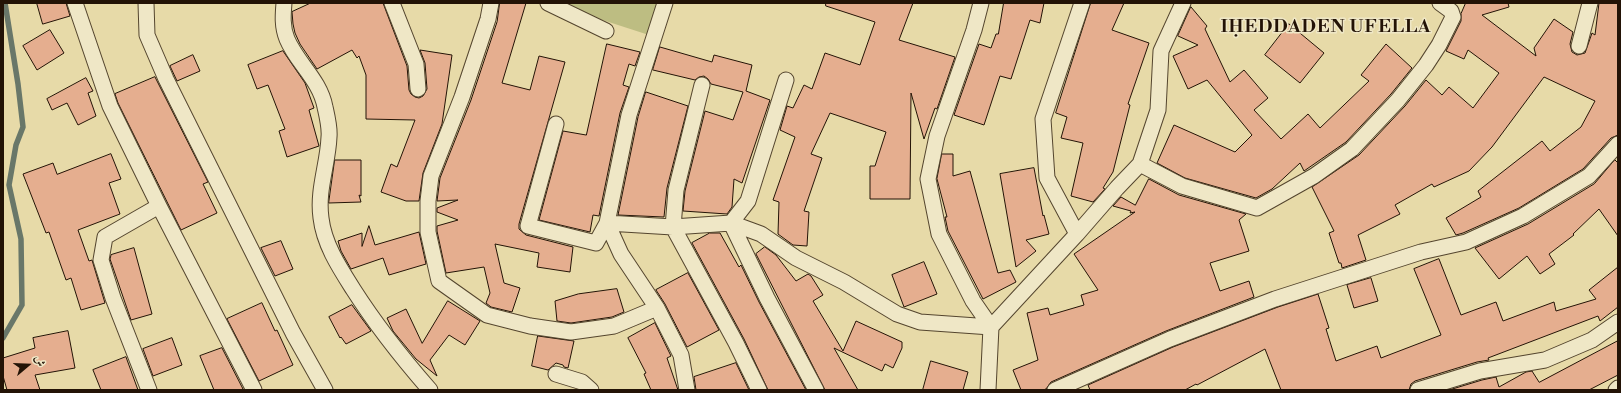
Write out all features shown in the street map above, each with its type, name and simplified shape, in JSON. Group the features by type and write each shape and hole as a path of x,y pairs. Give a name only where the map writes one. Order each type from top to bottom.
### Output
{"street":[{"path":"75,3 110,106 158,206 254,390"},
{"path":"146,3 148,35 166,79 293,333 325,390"},
{"path":"284,3 282,18 286,38 313,78 325,106 330,136 320,192 321,218 327,244 339,267 374,322 404,361 430,390"},
{"path":"392,3 416,64 418,89"},
{"path":"490,3 488,19 462,97 431,176 428,201 428,232 440,281 487,315 530,326 571,332 614,326 658,308"},
{"path":"548,3 606,31"},
{"path":"556,124 528,226 596,243 607,223 629,115 665,3"},
{"path":"981,3 974,30 937,136 928,179 939,234 972,301 991,327 988,390"},
{"path":"1077,234 1047,178 1044,119 1082,3"},
{"path":"991,327 1140,164 1158,110 1161,51 1184,3"},
{"path":"1140,164 1182,186 1257,208 1314,176 1352,149 1398,100 1426,66 1450,23 1452,17 1451,11 1440,3"},
{"path":"1579,46 1590,3"},
{"path":"731,223 748,200 786,80"},
{"path":"702,85 676,190 673,227 736,343 758,390"},
{"path":"1055,390 1170,339 1275,299 1421,252 1466,242 1523,216 1589,176 1618,144"},
{"path":"149,390 113,298 101,260 105,237 158,206"},
{"path":"607,223 621,254 658,308 681,355 687,390"},
{"path":"607,223 673,227 731,223 761,234 796,258 844,282 897,314 920,322 991,327"},
{"path":"731,223 767,298 816,390"},
{"path":"1418,390 1480,372 1544,360 1592,340 1618,322"},
{"path":"556,374 582,382 591,390"}],"green space":[{"path":"550,3 663,3 652,36"}],"building":[{"path":"37,3 66,3 70,16 43,24"},
{"path":"311,3 383,3 407,66 409,90 415,97 419,98 423,96 427,89 425,63 420,50 452,55 442,124 423,173 419,201 406,201 381,192 391,164 397,167 415,120 366,119 366,75 359,56 357,58 352,50 317,69 300,44 293,24 292,12"},
{"path":"500,3 526,3 502,83 530,90 539,56 565,62 519,224 519,229 526,235 573,247 570,272 537,267 539,253 495,244 504,283 520,288 512,312 491,307 486,303 490,293 484,267 446,273 437,231 437,226 458,220 437,212 437,208 458,200 437,201 440,178 471,100 497,22"},
{"path":"826,3 913,3 899,40 955,57 937,109 935,108 924,139 911,93 910,199 870,199 870,166 875,166 886,132 830,113 811,154 822,158 804,211 809,212 807,246 793,245 778,234 779,202 773,200 795,137 780,130 787,106 793,108 804,85 812,89 825,53 860,65 875,22 826,6"},
{"path":"1004,3 1044,3 1040,23 1030,20 1011,79 1000,76 984,125 954,115 979,44 991,48 996,34 998,34"},
{"path":"1091,3 1124,3 1112,30 1149,43 1128,104 1130,105 1113,172 1103,188 1105,189 1093,202 1071,196 1083,143 1061,138 1067,117 1056,113"},
{"path":"1466,3 1508,3 1509,7 1482,15 1536,56 1534,48 1554,19 1573,32 1570,44 1572,52 1577,55 1585,53 1592,33 1595,35 1599,3 1618,3 1618,135 1611,138 1583,169 1519,208 1456,235 1446,218 1481,197 1478,191 1542,141 1550,151 1581,127 1595,101 1544,77 1492,147 1469,171 1434,187 1432,184 1395,205 1400,214 1358,235 1366,260 1342,268 1329,233 1334,231 1312,187 1359,155 1405,106 1426,80 1442,95 1449,87 1473,108 1499,73 1468,50 1464,59 1446,51 1461,21 1461,14"},
{"path":"1191,7 1207,26 1205,29 1230,82 1244,70 1268,98 1254,110 1281,139 1308,114 1320,128 1369,81 1361,75 1386,44 1412,68 1391,94 1346,142 1304,171 1300,163 1272,189 1256,198 1185,178 1157,163 1174,125 1235,152 1252,135 1207,80 1188,89 1173,56 1198,45 1178,36"},
{"path":"1289,24 1324,53 1300,83 1265,55"},
{"path":"50,30 64,53 37,70 23,46"},
{"path":"607,44 640,52 635,66 629,64 623,85 629,87 620,113 599,216 593,215 590,232 539,220 563,131 586,135"},
{"path":"660,47 712,62 714,55 752,65 746,91 770,100 742,183 734,179 732,207 727,214 683,211 685,191 705,111 733,120 743,92 711,84 704,76 695,80 653,70"},
{"path":"283,51 305,83 314,108 309,110 319,146 287,157 279,131 285,129 268,85 257,89 248,65"},
{"path":"193,55 200,71 177,81 170,66"},
{"path":"155,77 208,182 203,184 217,213 181,230 118,103 115,94"},
{"path":"86,78 93,91 88,93 96,116 78,125 67,103 52,110 47,99"},
{"path":"646,92 688,106 667,188 664,217 618,215 638,117"},
{"path":"111,154 121,179 109,183 120,214 78,230 89,261 92,260 105,303 81,310 71,278 66,280 49,232 46,233 23,174 53,163 57,174"},
{"path":"942,154 953,154 953,176 970,171 998,273 1010,270 1016,282 983,299 948,231 945,217 947,217 937,179"},
{"path":"335,160 361,160 361,196 359,195 361,202 329,203"},
{"path":"1615,160 1618,163 1618,236 1599,209 1573,234 1574,235 1549,254 1555,264 1540,274 1527,256 1499,279 1475,248 1528,224 1594,184"},
{"path":"1034,168 1043,216 1044,215 1049,234 1026,240 1036,251 1016,267 1000,174"},
{"path":"1149,179 1179,195 1246,214 1239,220 1249,251 1210,263 1220,291 1249,281 1254,297 1166,331 1051,382 1046,389 1021,390 1013,370 1038,360 1027,313 1048,308 1050,315 1084,305 1081,295 1098,290 1074,254 1135,212 1130,213 1131,211 1113,206 1121,197 1135,205"},
{"path":"369,226 375,245 419,232 426,264 389,275 383,258 351,269 341,251 338,241 362,233 362,246"},
{"path":"710,233 720,233 739,267 741,265 806,390 768,390 744,339 692,243"},
{"path":"281,241 293,269 275,276 261,248"},
{"path":"765,247 776,255 796,281 808,274 811,276 823,295 813,301 843,351 856,321 902,342 902,348 893,368 885,364 882,371 834,348 858,390 825,390 756,254"},
{"path":"134,248 152,314 131,320 110,259 111,255"},
{"path":"1439,259 1461,315 1496,302 1503,321 1554,302 1556,311 1596,299 1589,290 1618,267 1618,307 1600,321 1598,316 1488,358 1489,360 1477,362 1415,381 1411,384 1409,390 1281,390 1265,349 1185,390 1090,390 1088,385 1173,347 1278,307 1318,294 1329,328 1326,329 1336,361 1377,346 1381,358 1441,335 1414,269"},
{"path":"924,262 937,294 904,307 892,275"},
{"path":"688,273 719,330 687,347 665,304 656,290"},
{"path":"1371,278 1378,301 1354,308 1347,285"},
{"path":"617,289 624,312 612,317 571,323 557,321 555,301 578,294"},
{"path":"448,301 480,321 465,345 449,335 430,360 437,376 416,359 393,331 387,318 406,309 422,343"},
{"path":"262,303 275,331 277,330 293,365 259,381 227,319"},
{"path":"352,305 371,331 346,344 341,337 340,338 329,317"},
{"path":"655,323 671,356 667,358 678,390 651,390 644,374 646,373 628,338"},
{"path":"68,331 75,368 35,375 40,390 7,390 3,376 3,358 35,348 33,338"},
{"path":"538,336 574,341 568,368 556,363 548,370 532,366"},
{"path":"172,338 182,365 153,376 143,349"},
{"path":"1618,341 1618,375 1589,390 1449,390 1496,377 1499,387 1526,372 1532,371 1539,382"},
{"path":"222,348 243,389 214,390 200,356"},
{"path":"126,357 138,390 101,390 93,370"},
{"path":"931,361 968,372 963,390 923,390"},
{"path":"736,363 749,390 696,390 694,377"}],"waterway":[{"path":"3,338 22,305 21,239 9,185 16,145 23,127 18,84 5,3"}],"district":[{"name":"IḤEDDADEN UFELLA","path":"1326,28"}]}
